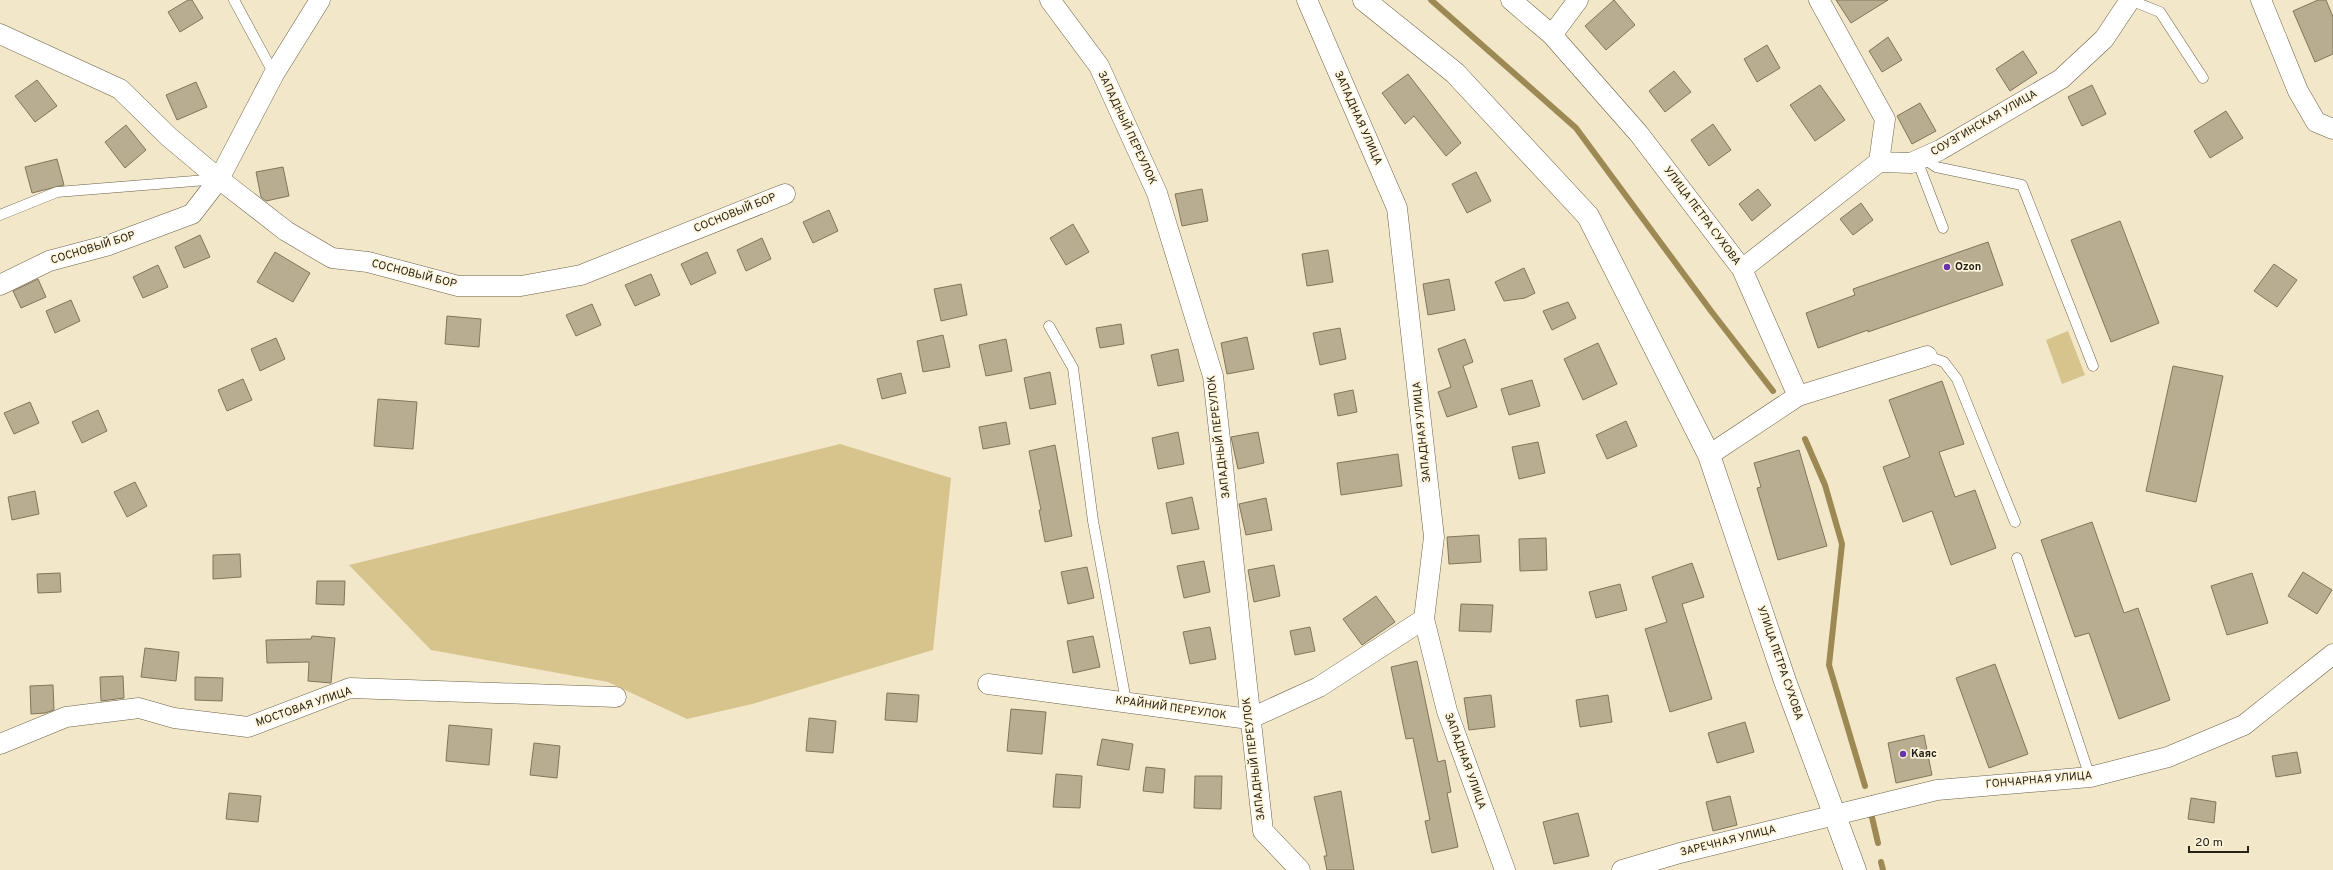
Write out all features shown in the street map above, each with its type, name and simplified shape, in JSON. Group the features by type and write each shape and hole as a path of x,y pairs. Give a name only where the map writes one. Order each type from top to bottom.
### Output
{"street":[{"path":"274,74 320,0"},
{"name":"ЗАПАДНЫЙ ПЕРЕУЛОК","path":"1050,0 1099,66 1157,193 1213,376 1249,719 1263,831 1300,870"},
{"name":"ЗАПАДНАЯ УЛИЦА","path":"1307,0 1398,208 1434,537 1424,619 1447,711 1505,870"},
{"name":"УЛИЦА ПЕТРА СУХОВА","path":"1364,0 1455,73 1588,216 1709,455 1785,681 1855,870"},
{"name":"УЛИЦА ПЕТРА СУХОВА","path":"1511,0 1552,35 1639,134 1742,268 1798,396"},
{"path":"1552,35 1578,0"},
{"path":"1742,268 1879,162 1885,119 1818,0"},
{"name":"СОУЗГИНСКАЯ УЛИЦА","path":"1879,162 1911,163 1940,150 2061,78 2104,39 2130,0"},
{"path":"2260,0 2298,91 2316,122 2333,129"},
{"path":"0,34 120,89 169,137 219,179"},
{"name":"СОСНОВЫЙ БОР","path":"0,285 49,261 108,245 192,214 219,179 274,74"},
{"name":"СОСНОВЫЙ БОР","path":"219,179 286,232 332,258 368,262 458,286 521,286 581,275 785,194"},
{"path":"1709,455 1798,396 1927,356"},
{"path":"1249,719 1319,687 1424,619"},
{"name":"ГОНЧАРНАЯ УЛИЦА","path":"1834,815 1937,790 2090,776 2168,757 2244,726 2333,654"},
{"name":"КРАЙНИЙ ПЕРЕУЛОК","path":"988,684 1126,701 1249,719"},
{"name":"МОСТОВАЯ УЛИЦА","path":"0,744 66,717 139,708 174,718 248,726 350,688 616,696"},
{"name":"ЗАРЕЧНАЯ УЛИЦА","path":"1622,870 1680,853 1834,815"}],"lane":[{"path":"234,0 274,74"},
{"path":"2130,0 2160,12 2203,78"},
{"path":"1920,159 1943,228"},
{"path":"1920,159 1936,167 2022,185 2093,366"},
{"path":"0,215 57,192 219,179"},
{"path":"1049,326 1073,368 1093,521 1126,701"},
{"path":"1927,356 1944,362 1957,379 2015,522"},
{"path":"2017,558 2090,776"}],"shaded area":[{"path":"2068,331 2085,375 2062,384 2046,340"},
{"path":"840,444 951,478 933,650 752,704 687,719 608,682 431,650 349,565"}],"building":[{"path":"188,0 192,0 203,18 180,32 168,12"},
{"path":"1614,0 1635,25 1606,50 1585,26"},
{"path":"1836,0 1888,0 1851,23"},
{"path":"2318,0 2326,0 2333,17 2333,54 2315,62 2293,11"},
{"path":"1888,37 1902,60 1882,72 1869,51"},
{"path":"1767,45 1780,68 1757,82 1744,59"},
{"path":"2023,51 2037,73 2010,91 1996,69"},
{"path":"1674,71 1691,92 1665,112 1649,91"},
{"path":"1408,74 1461,143 1446,156 1414,116 1405,124 1382,93"},
{"path":"37,80 57,106 35,122 15,96"},
{"path":"196,82 207,107 177,120 166,95"},
{"path":"1820,85 1845,120 1815,141 1790,105"},
{"path":"2092,85 2106,114 2082,126 2068,97"},
{"path":"1920,103 1936,131 1912,144 1897,116"},
{"path":"2226,111 2243,138 2210,158 2194,131"},
{"path":"1713,124 1731,150 1709,166 1691,140"},
{"path":"126,125 146,150 125,168 105,142"},
{"path":"57,159 64,185 32,193 25,167"},
{"path":"283,167 289,196 266,201 261,197 256,172"},
{"path":"1476,172 1491,201 1467,213 1452,184"},
{"path":"1202,189 1208,221 1182,226 1175,194"},
{"path":"1758,189 1771,205 1752,221 1739,204"},
{"path":"1861,203 1873,220 1853,235 1840,219"},
{"path":"829,210 838,231 813,243 803,222"},
{"path":"2120,221 2159,323 2111,342 2071,240"},
{"path":"1073,224 1089,252 1066,265 1050,238"},
{"path":"200,235 210,257 184,268 175,247"},
{"path":"762,238 771,259 746,271 737,250"},
{"path":"1988,242 2003,285 1818,348 1806,313 1855,295 1853,289"},
{"path":"1328,250 1333,282 1307,286 1302,254"},
{"path":"275,252 310,273 293,302 257,282"},
{"path":"707,252 716,273 691,285 681,264"},
{"path":"2274,264 2297,280 2277,307 2254,291"},
{"path":"158,265 168,287 143,298 133,277"},
{"path":"1524,268 1535,293 1525,298 1504,301 1495,282"},
{"path":"651,274 660,295 635,306 625,285"},
{"path":"38,279 46,297 21,308 13,291"},
{"path":"1449,279 1455,310 1428,315 1423,284"},
{"path":"961,284 967,315 941,321 934,289"},
{"path":"71,300 80,321 55,333 46,311"},
{"path":"1568,302 1576,318 1552,330 1543,311"},
{"path":"592,304 601,325 576,336 566,315"},
{"path":"447,316 481,319 479,347 445,344"},
{"path":"1121,324 1124,344 1100,348 1096,328"},
{"path":"1340,328 1346,359 1320,365 1313,333"},
{"path":"943,335 950,367 923,372 917,341"},
{"path":"1247,337 1254,369 1227,374 1221,343"},
{"path":"276,338 285,359 260,371 251,349"},
{"path":"1006,339 1012,371 986,376 979,345"},
{"path":"1465,339 1473,362 1463,366 1477,407 1447,417 1438,392 1451,387 1438,349"},
{"path":"1598,343 1617,384 1583,400 1564,359"},
{"path":"1178,349 1184,381 1158,386 1151,355"},
{"path":"2173,366 2223,376 2196,502 2146,491"},
{"path":"1050,372 1056,404 1030,409 1024,378"},
{"path":"901,373 906,393 882,399 877,379"},
{"path":"243,379 252,400 227,411 218,390"},
{"path":"1532,380 1540,406 1509,415 1501,389"},
{"path":"1942,381 1964,444 1939,452 1955,497 1975,490 1996,548 1951,565 1932,511 1903,522 1883,467 1910,457 1889,400"},
{"path":"1353,390 1357,412 1338,416 1334,394"},
{"path":"378,399 417,402 413,449 374,446"},
{"path":"30,402 39,423 14,434 4,413"},
{"path":"98,410 107,431 82,443 72,422"},
{"path":"1626,421 1637,446 1607,459 1596,435"},
{"path":"1006,422 1010,444 983,449 979,427"},
{"path":"1178,432 1184,464 1158,469 1152,438"},
{"path":"1258,432 1264,463 1238,469 1231,437"},
{"path":"1538,442 1545,473 1519,479 1512,447"},
{"path":"1055,445 1072,536 1045,542 1039,510 1041,510 1029,451"},
{"path":"1799,450 1827,546 1778,560 1757,488 1761,487 1754,463"},
{"path":"1398,454 1402,486 1341,495 1337,463"},
{"path":"135,482 147,506 127,517 114,492"},
{"path":"35,491 39,514 12,520 8,497"},
{"path":"1192,497 1199,529 1172,534 1166,503"},
{"path":"1266,498 1272,530 1246,535 1239,504"},
{"path":"2092,522 2124,613 2138,608 2170,700 2119,719 2089,633 2075,637 2041,540"},
{"path":"1479,535 1481,562 1449,564 1447,537"},
{"path":"1546,538 1547,570 1520,571 1519,539"},
{"path":"240,554 241,577 213,579 213,555"},
{"path":"1204,561 1210,592 1184,598 1177,566"},
{"path":"1692,563 1704,597 1682,604 1712,699 1670,712 1645,629 1667,622 1652,577"},
{"path":"1274,565 1280,596 1254,602 1248,570"},
{"path":"1087,567 1094,598 1068,604 1061,572"},
{"path":"2303,572 2332,590 2317,614 2288,596"},
{"path":"60,573 61,592 38,593 37,574"},
{"path":"2252,573 2268,623 2227,635 2211,586"},
{"path":"317,581 345,581 344,605 316,604"},
{"path":"1620,584 1627,610 1596,618 1589,592"},
{"path":"1376,596 1395,622 1362,645 1343,619"},
{"path":"1461,604 1493,605 1491,632 1459,631"},
{"path":"1210,627 1216,659 1190,664 1183,632"},
{"path":"1310,627 1315,651 1295,655 1290,631"},
{"path":"312,636 335,638 331,683 308,681 309,662 267,663 266,640 311,639"},
{"path":"1093,636 1100,667 1073,673 1067,641"},
{"path":"145,648 179,652 176,681 141,677"},
{"path":"1417,661 1438,762 1445,760 1451,792 1447,793 1458,847 1432,853 1425,821 1430,820 1413,738 1406,739 1391,667"},
{"path":"1995,664 2028,754 1989,768 1956,678"},
{"path":"123,676 124,698 101,701 100,677"},
{"path":"195,677 223,678 222,701 195,700"},
{"path":"53,685 54,710 45,713 31,714 30,686"},
{"path":"887,693 919,695 917,722 885,720"},
{"path":"1491,695 1495,727 1469,730 1464,698"},
{"path":"1608,695 1612,722 1580,727 1576,700"},
{"path":"1011,709 1046,712 1042,754 1007,751"},
{"path":"809,718 836,721 833,753 806,751"},
{"path":"1745,722 1754,752 1717,763 1708,733"},
{"path":"449,725 492,729 489,765 446,761"},
{"path":"1924,735 1932,775 1896,783 1888,743"},
{"path":"1102,739 1133,744 1129,770 1097,765"},
{"path":"534,743 560,746 557,778 530,775"},
{"path":"2297,752 2301,773 2276,777 2272,756"},
{"path":"1146,767 1165,769 1163,793 1143,791"},
{"path":"1056,774 1082,776 1080,808 1053,807"},
{"path":"1195,776 1222,776 1221,809 1194,808"},
{"path":"1341,791 1354,870 1327,870 1324,856 1327,856 1314,797"},
{"path":"229,793 261,796 258,822 226,819"},
{"path":"1730,796 1737,825 1713,831 1706,802"},
{"path":"2191,798 2216,802 2214,823 2188,819"},
{"path":"1578,813 1589,856 1554,864 1543,822"}],"waterway":[{"path":"1431,0 1576,128 1711,311 1773,391"},
{"path":"1805,439 1825,485 1842,544 1829,665 1865,786"},
{"path":"1871,813 1878,843"},
{"path":"1881,862 1883,870"}],"place":[{"name":"Ozon","path":"1947,267"},
{"name":"Каяс","path":"1903,754"}]}
